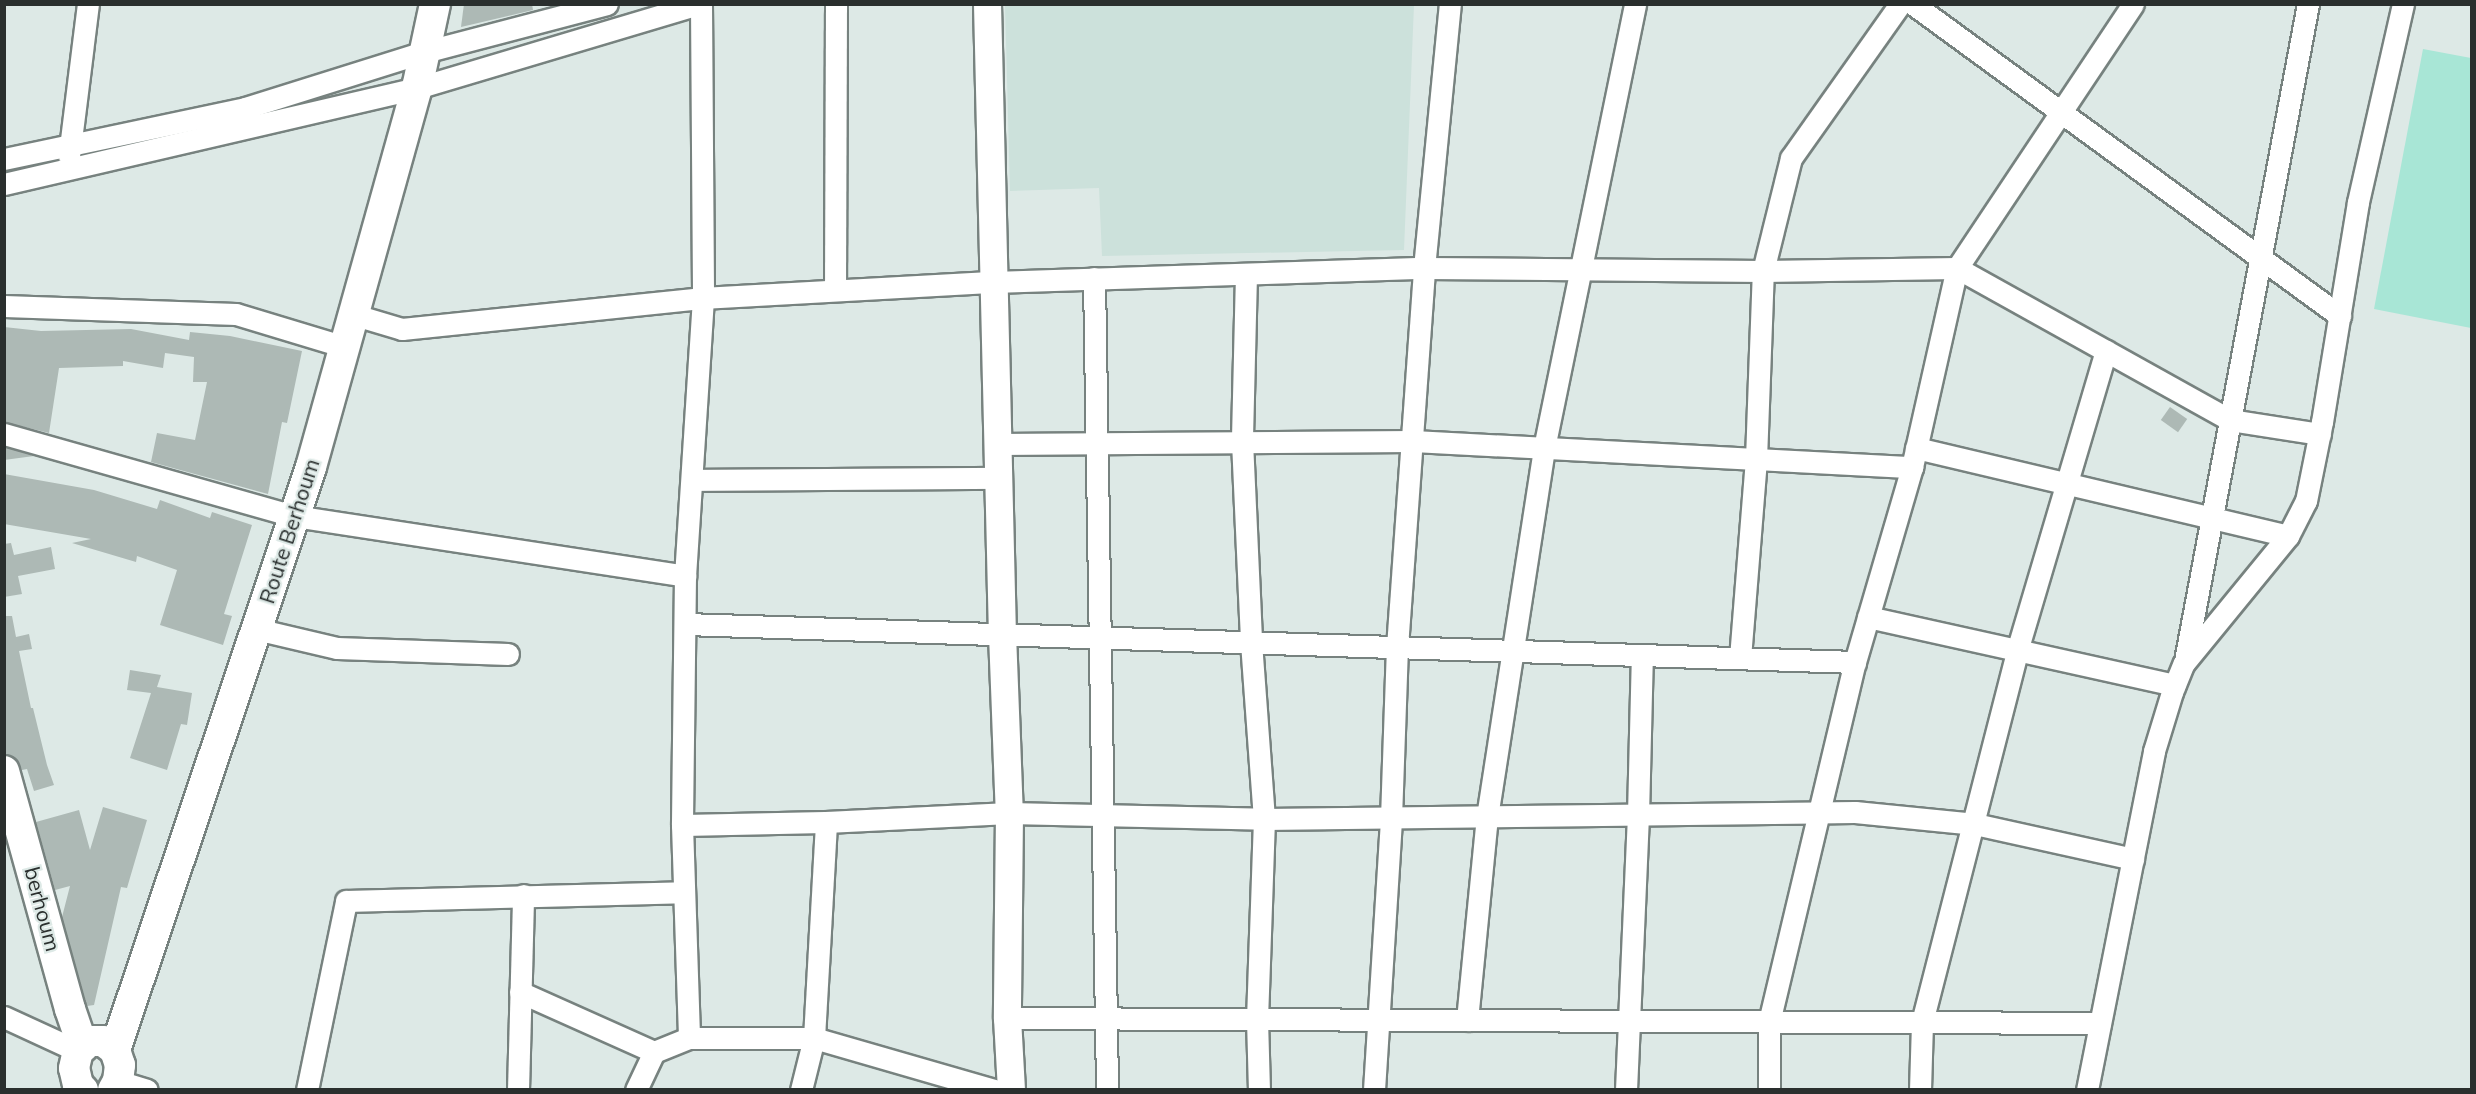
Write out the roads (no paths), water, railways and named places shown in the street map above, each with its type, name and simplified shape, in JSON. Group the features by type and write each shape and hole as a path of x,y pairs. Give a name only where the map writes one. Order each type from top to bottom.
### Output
{"main road":[{"name":"Route Berhoum","path":"115,1050 294,516 355,315 417,88 435,4"},
{"name":"berhoum","path":"4,771 81,1049"},
{"path":"79,1088 74,1068 81,1049 89,1041 103,1041 115,1050 120,1065 116,1085"}],"street":[{"path":"67,170 88,4"},
{"path":"4,159 245,108 424,52 608,4"},
{"path":"4,184 417,88 700,4 702,298 685,576 682,825 682,892 688,1038"},
{"path":"836,4 836,290"},
{"path":"987,4 1002,634 1009,813 1007,1018 1011,1089"},
{"path":"1374,1089 1391,818 1397,647 1424,268 1450,4"},
{"path":"1467,1020 1487,816 1544,448 1635,4"},
{"path":"1740,658 1756,459 1764,271 1791,158 1900,4"},
{"path":"1913,4 2340,316"},
{"path":"1769,1089 1769,1022 1817,813 1855,662 1914,458 1957,268 2133,4"},
{"path":"2087,1089 2154,751 2184,663 2308,4"},
{"path":"2184,663 2288,536 2306,501 2320,434 2358,202 2403,4"},
{"path":"355,315 402,329 702,298 836,290 1095,278 1424,268 1764,271 1957,268 2230,420 2320,434"},
{"path":"1246,274 1242,441 1251,642 1264,819 1257,1019 1259,1089"},
{"path":"1095,278 1107,1089"},
{"path":"4,306 236,314 345,347"},
{"path":"1920,1089 1922,1022 1975,824 2017,651 2106,351"},
{"path":"4,434 294,516 685,576"},
{"path":"997,444 1413,441 1756,459 1914,458 2067,484 2288,536"},
{"path":"692,480 998,478"},
{"path":"1868,617 2175,685"},
{"path":"685,624 1855,662"},
{"path":"256,629 337,648 508,654"},
{"path":"1626,1089 1638,815 1642,655"},
{"path":"682,825 826,822 1009,813 1264,819 1855,812 1975,824 2133,859"},
{"path":"801,1089 814,1038 826,822"},
{"path":"307,1089 346,901 682,892"},
{"path":"518,1089 523,895"},
{"path":"520,992 654,1052"},
{"path":"4,1017 81,1049"},
{"path":"1007,1018 2100,1023"},
{"path":"636,1089 654,1052 688,1038 814,1038 994,1089"},
{"path":"116,1085 147,1089"}]}
